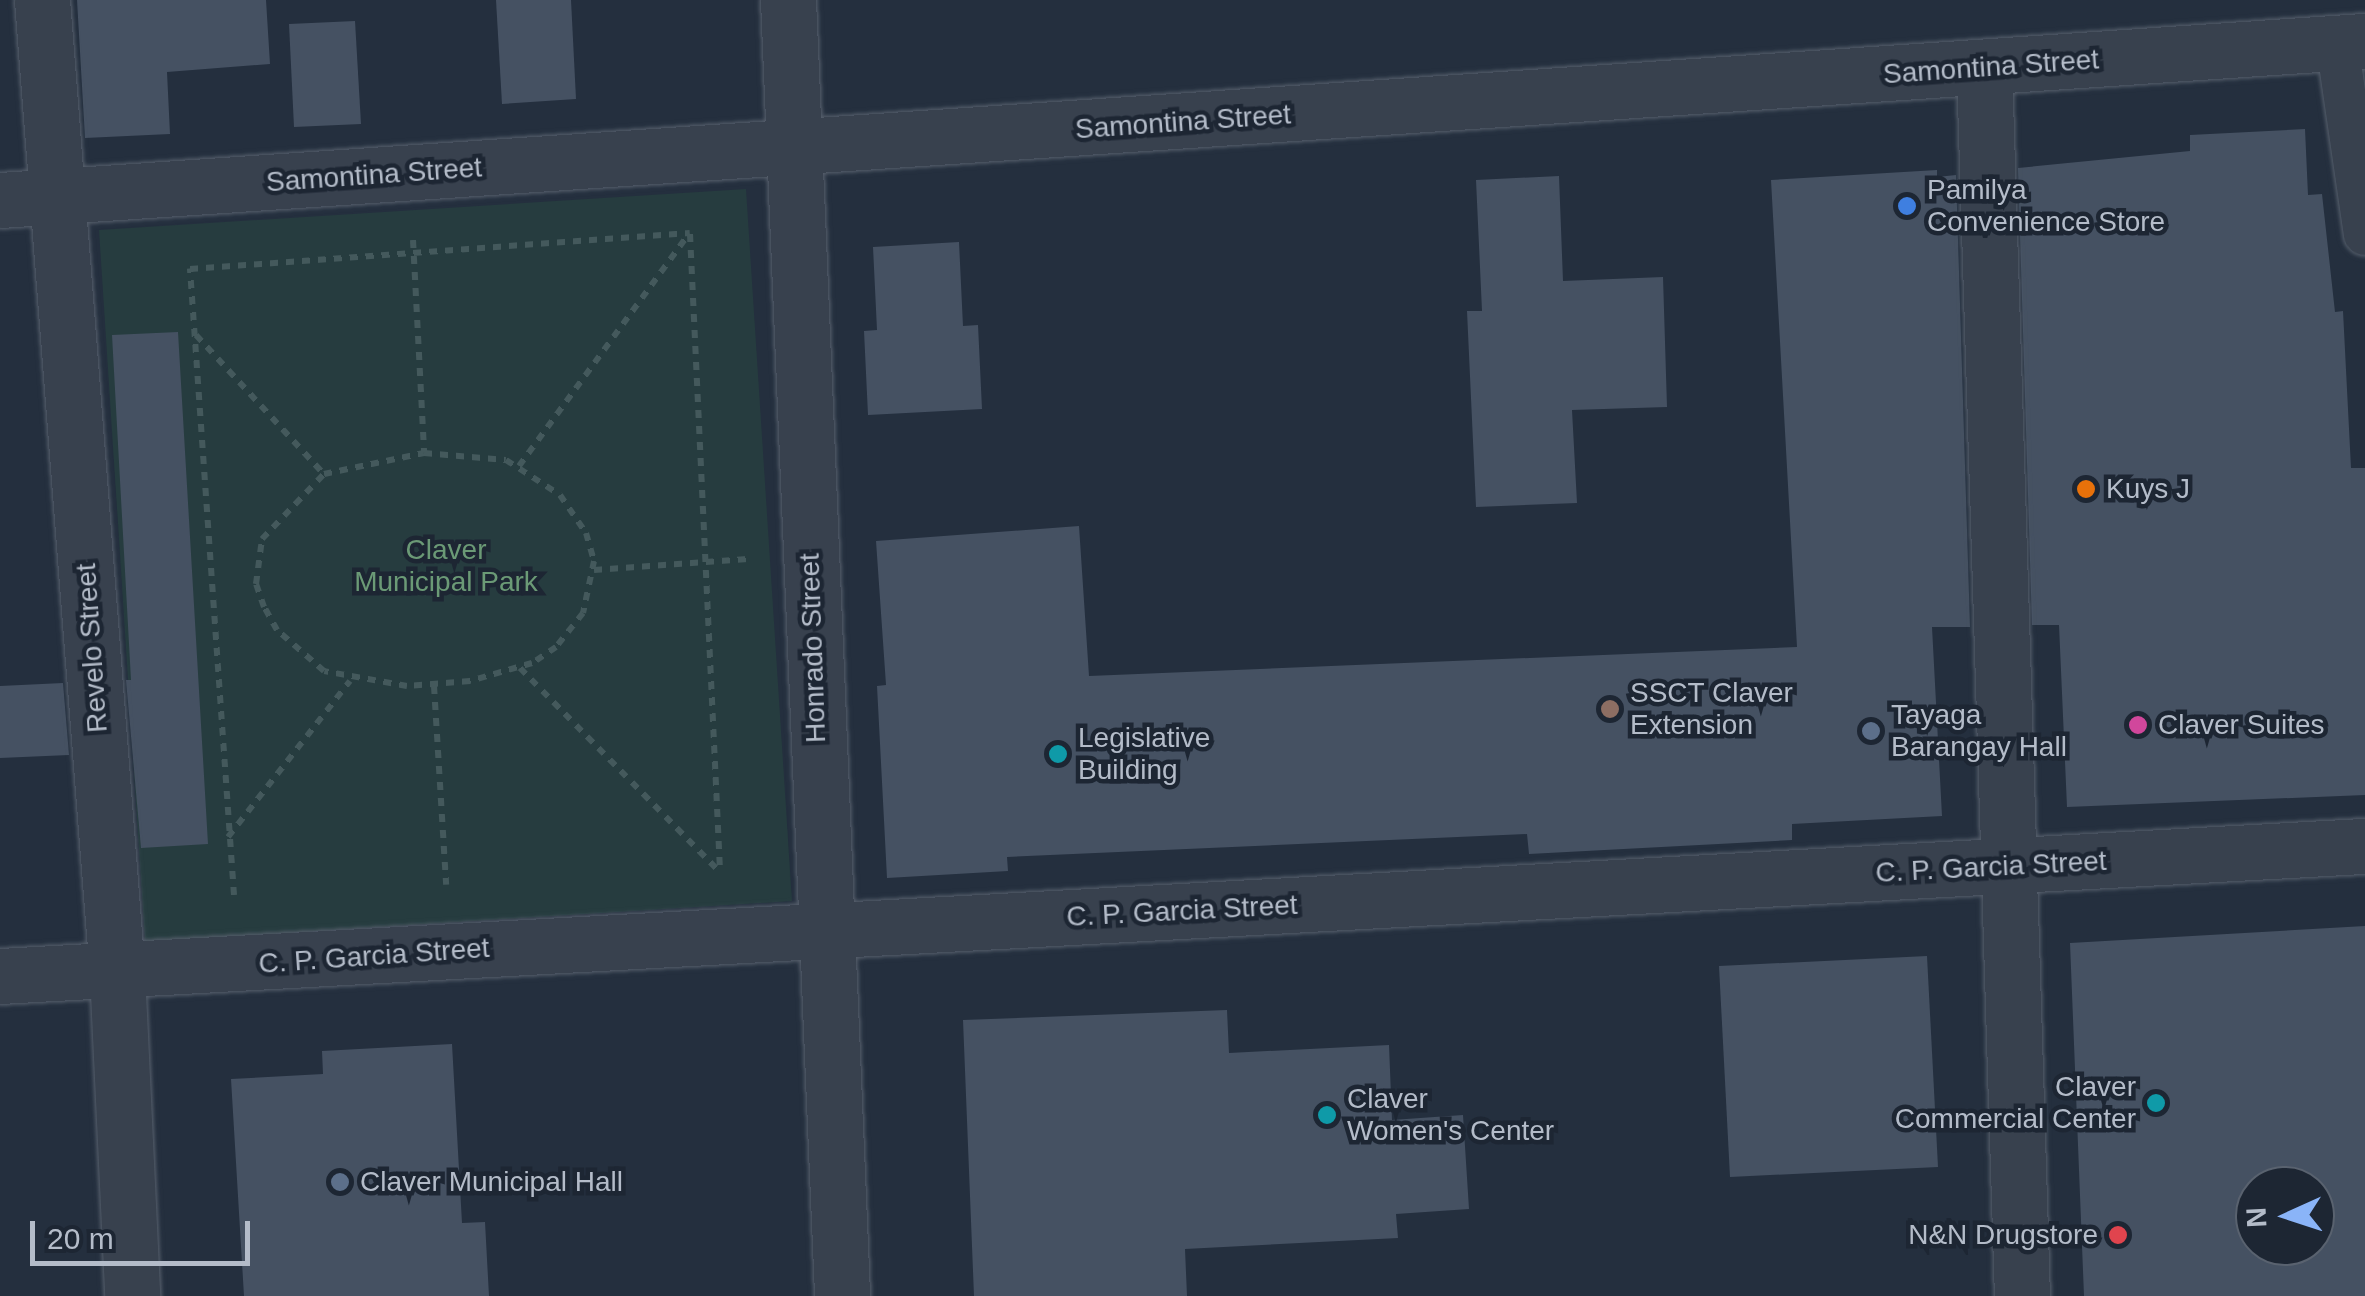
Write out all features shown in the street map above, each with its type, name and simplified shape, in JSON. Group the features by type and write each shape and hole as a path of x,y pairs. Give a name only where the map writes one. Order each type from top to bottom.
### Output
{"street":[{"name":"Revelo Street","path":"42,0 117,972 132,1296"},
{"name":"Honrado Street","path":"788,0 842,1296"},
{"name":"Samontina Street","path":"0,200 2351,42"},
{"path":"1984,68 2022,1296"},
{"name":"C. P. Garcia Street","path":"0,976 2365,846"}],"lane":[{"path":"2351,42 2365,234"}],"path":[{"path":"409,173 424,453"},
{"path":"231,895 190,269 690,233"},
{"path":"518,466 690,233"},
{"path":"520,668 720,872 690,233"},
{"path":"194,333 324,474"},
{"path":"424,453 486,456 518,466 574,510 594,570 583,613 570,632 520,668 434,686 350,681 299,653 277,630 256,584 262,539 324,474 424,453"},
{"path":"594,570 810,555"},
{"path":"228,837 350,681"},
{"path":"434,686 451,951"}],"green space":[{"name":"Claver Municipal Park","path":"746,189 792,901 145,942 99,230"}],"building":[{"path":"77,0 266,0 270,64 167,72 170,134 85,138"},
{"path":"496,0 571,0 576,99 502,104"},
{"path":"355,21 361,124 294,127 289,24"},
{"path":"2305,129 2308,195 2322,194 2335,312 2343,311 2351,468 2365,468 2365,795 2067,807 2059,625 2032,625 2018,168 2190,151 2190,135"},
{"path":"1937,170 1937,177 1956,175 1970,627 1932,627 1942,816 1792,824 1792,840 1529,854 1527,834 1007,857 1008,871 887,878 877,686 886,685 876,541 1079,526 1089,676 1797,647 1771,180"},
{"path":"1559,176 1563,281 1663,277 1667,407 1572,410 1577,503 1476,507 1467,311 1482,311 1476,180"},
{"path":"959,242 963,326 978,325 982,409 868,415 864,331 877,330 873,247"},
{"path":"178,332 208,844 141,848 126,680 131,680 112,335"},
{"path":"63,683 69,755 0,758 0,686"},
{"name":"Claver Commercial Center","path":"2365,926 2365,1296 2084,1296 2070,943"},
{"path":"1927,956 1938,1167 1730,1177 1719,966"},
{"path":"1227,1010 1229,1053 1389,1045 1392,1120 1463,1115 1469,1209 1396,1214 1398,1238 1185,1249 1187,1296 974,1296 963,1020"},
{"name":"Claver Municipal Hall","path":"452,1044 462,1223 485,1222 489,1296 244,1296 231,1079 323,1074 322,1051"}],"place":[{"name":"Pamilya Convenience Store","path":"1907,206"},
{"name":"Kuys J","path":"2086,489"},
{"name":"SSCT Claver Extension","path":"1610,709"},
{"name":"Claver Suites","path":"2138,725"},
{"name":"Tayaga Barangay Hall","path":"1871,731"},
{"name":"Legislative Building","path":"1058,754"},
{"name":"Claver Commercial Center","path":"2156,1103"},
{"name":"Claver Women's Center","path":"1327,1115"},
{"name":"Claver Municipal Hall","path":"340,1182"},
{"name":"N&N Drugstore","path":"2118,1235"}]}
